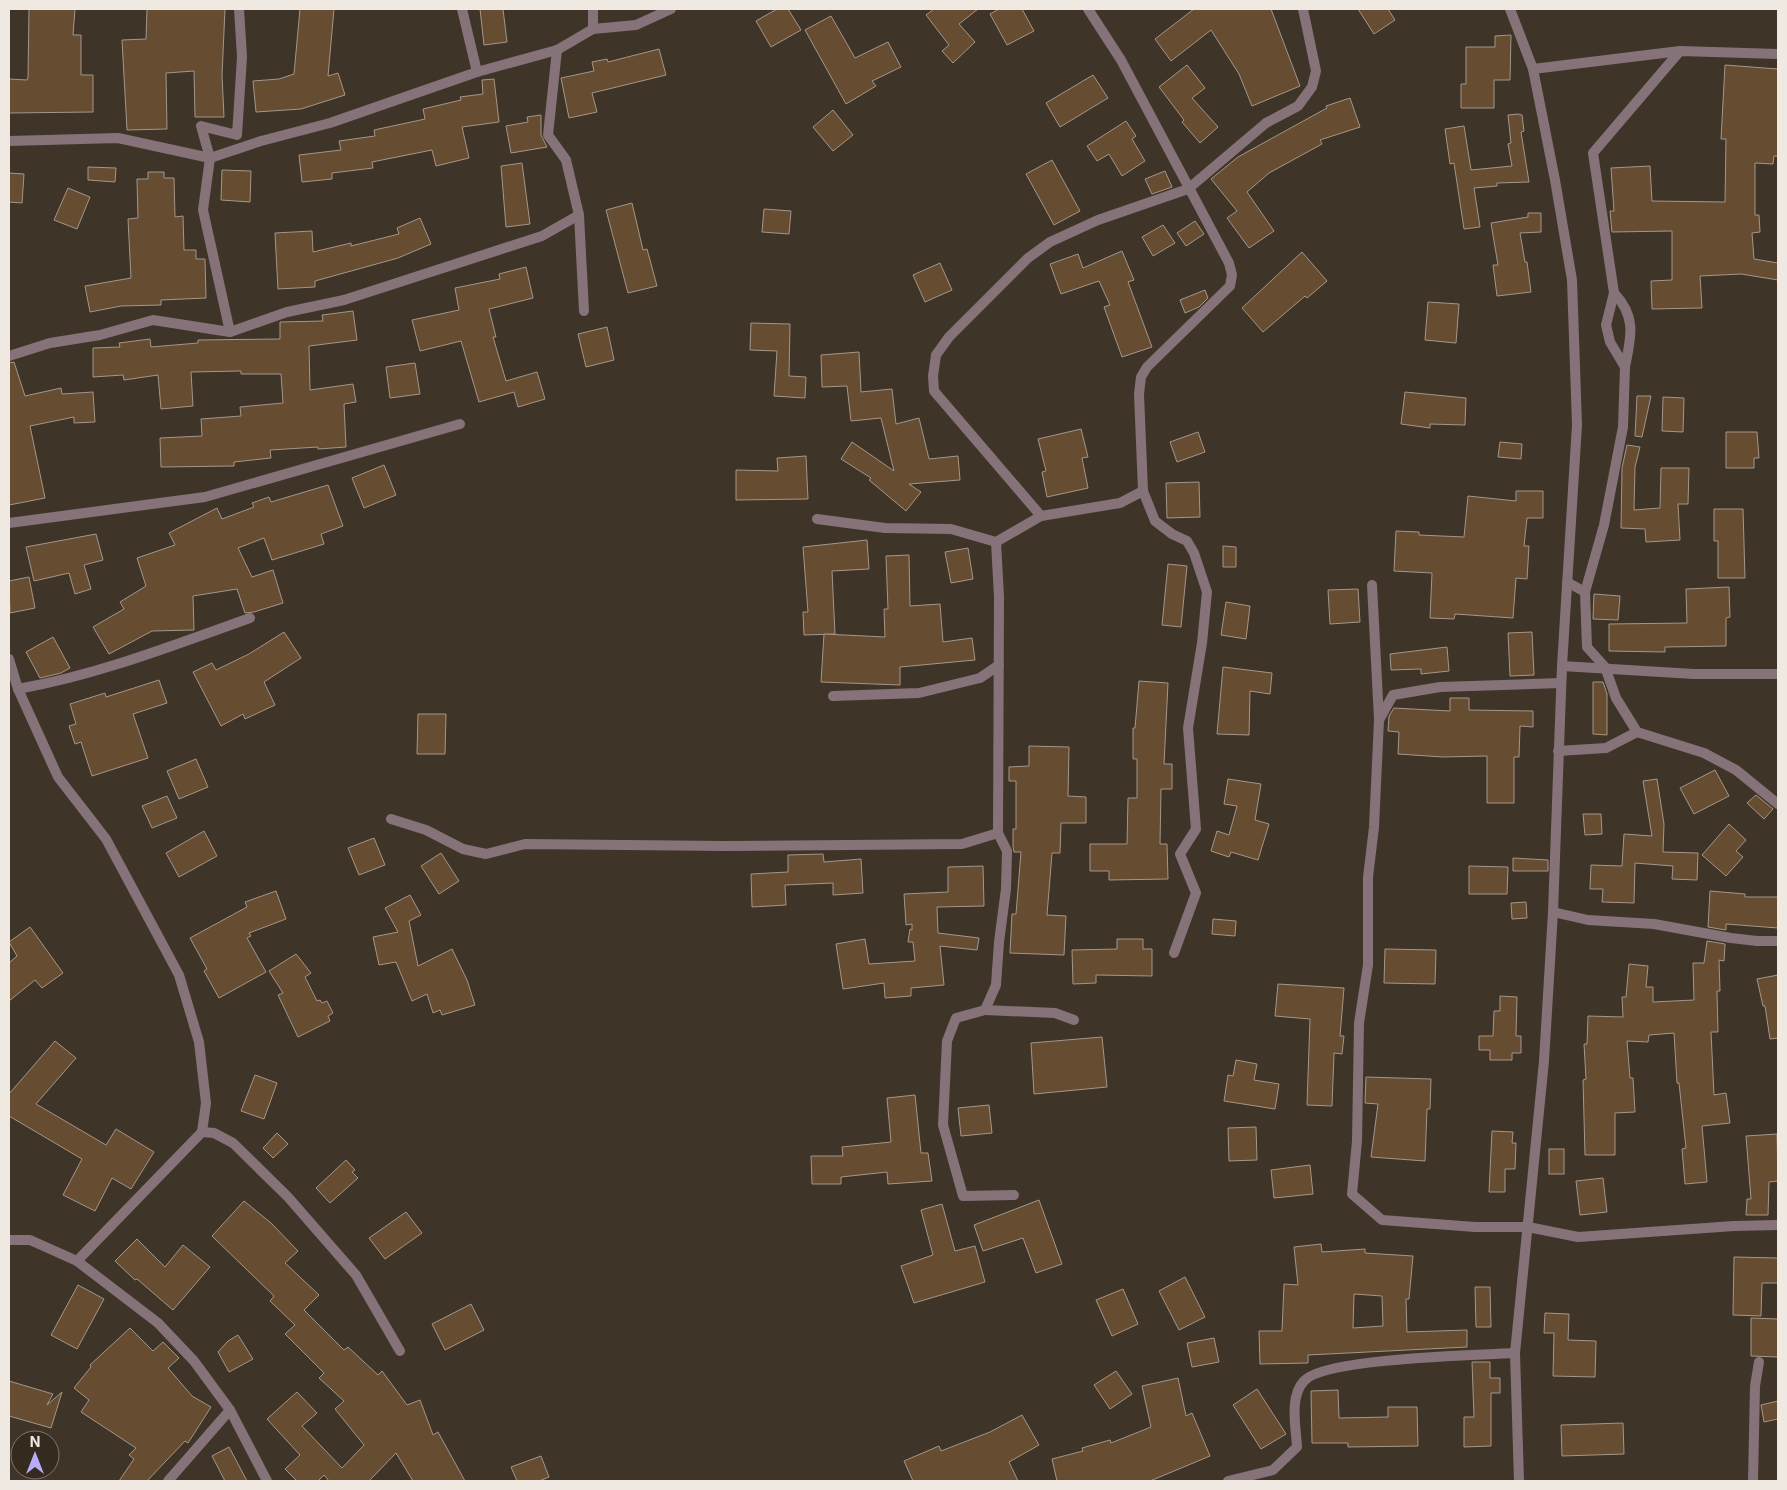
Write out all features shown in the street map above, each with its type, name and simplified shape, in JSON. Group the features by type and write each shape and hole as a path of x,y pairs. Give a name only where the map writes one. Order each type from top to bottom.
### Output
{"street":[{"path":"230,332 203,210 210,158 201,126 237,135 242,56 239,9"},
{"path":"462,9 477,72"},
{"path":"593,9 593,29"},
{"path":"9,141 118,138 210,158 330,123 477,72 557,50 593,29 636,25 671,9"},
{"path":"1088,9 1121,60 1188,189 1230,264 1232,274 1230,286 1147,367 1140,378 1143,492 1155,521 1172,534 1187,541 1194,553 1206,592 1202,643 1188,728 1196,829 1180,854 1196,893 1174,953"},
{"path":"1041,516 934,391 933,376 936,355 949,336 1028,258 1050,242 1098,220 1188,189 1266,123 1298,106 1312,87 1316,71 1303,9"},
{"path":"1510,9 1533,69 1572,280 1577,425 1561,684 1553,912 1544,1061 1515,1353 1519,1481"},
{"path":"557,50 548,135 566,160 579,215 584,311"},
{"path":"1533,69 1680,51 1778,54"},
{"path":"1625,367 1610,342 1606,325 1614,293 1593,153 1680,51"},
{"path":"9,356 50,343 100,335 152,320 230,332 287,312 344,300 542,236 579,215"},
{"path":"1614,293 1626,305 1631,334 1625,367 1623,427 1604,525 1585,592 1587,647 1605,667 1616,698 1637,732 1704,753 1736,770 1778,804"},
{"path":"9,523 205,497 460,424"},
{"path":"817,519 885,528 951,529 996,542 1041,516 1120,503 1143,492"},
{"path":"985,1010 996,985 1006,889 1007,850 998,833 999,597 996,542"},
{"path":"1567,582 1585,592"},
{"path":"1372,585 1379,720 1374,827 1368,877 1368,964 1359,1024 1357,1141 1352,1194 1382,1220 1528,1227 1578,1237 1734,1226 1778,1226"},
{"path":"18,689 64,680 123,663 250,618"},
{"path":"9,659 18,689 58,777 106,839 178,975 199,1042 206,1103 202,1132 77,1260"},
{"path":"833,696 919,693 980,678 999,666"},
{"path":"1562,666 1605,667 1694,674 1778,674"},
{"path":"980,678 999,690"},
{"path":"1379,720 1394,695 1440,687 1561,684"},
{"path":"1558,751 1606,748 1637,732"},
{"path":"391,819 426,830 463,849 486,854 525,844 725,846 962,844 998,833"},
{"path":"1553,912 1588,920 1654,924 1748,940 1778,941"},
{"path":"1014,1195 963,1196 943,1125 947,1041 956,1018 985,1010 1055,1013 1074,1020"},
{"path":"202,1132 214,1133 234,1143 288,1197 356,1276 400,1351"},
{"path":"9,1240 30,1240 77,1260 158,1322 194,1361 230,1410 267,1481"},
{"path":"1228,1481 1273,1470 1297,1447 1296,1393 1305,1379 1316,1373 1380,1360 1515,1353"},
{"path":"1753,1481 1755,1386 1758,1362"},
{"path":"168,1481 230,1410"}],"building":[{"path":"29,9 75,9 73,35 81,35 81,75 93,75 93,112 9,113 9,79 27,80 28,77"},
{"path":"147,9 225,9 222,75 224,117 195,117 194,71 166,73 167,129 127,130 122,40 146,39"},
{"path":"300,9 334,9 328,76 338,73 345,95 301,109 256,112 253,81 279,79 294,74"},
{"path":"480,9 503,9 507,42 484,45"},
{"path":"777,9 788,9 801,30 771,47 756,21"},
{"path":"934,9 978,9 959,24 975,42 953,63 942,51 949,45 926,15"},
{"path":"999,9 1022,9 1034,31 1007,45 990,14"},
{"path":"1194,9 1271,9 1300,86 1252,106 1239,74 1211,30 1171,61 1155,39"},
{"path":"1358,9 1388,9 1395,20 1374,34"},
{"path":"831,16 855,58 888,42 901,67 872,81 876,86 846,104 805,30"},
{"path":"1511,35 1510,80 1494,80 1494,108 1461,108 1461,84 1466,84 1466,47 1495,47 1495,36"},
{"path":"659,49 666,75 592,93 597,112 569,118 561,78 594,71 592,62 607,59 608,62"},
{"path":"1187,65 1205,88 1192,98 1218,127 1200,143 1182,122 1184,120 1159,87"},
{"path":"1725,65 1778,69 1778,156 1774,156 1773,164 1755,163 1755,215 1759,215 1760,232 1752,233 1754,259 1778,263 1778,280 1741,274 1700,276 1702,308 1652,309 1651,281 1672,280 1672,231 1612,232 1610,211 1614,211 1611,168 1650,166 1652,201 1725,202 1726,139 1721,139"},
{"path":"1093,75 1108,98 1060,127 1046,103"},
{"path":"494,79 499,122 462,127 469,158 436,166 432,150 372,162 373,168 332,173 332,179 302,182 299,155 341,150 339,141 375,136 374,130 425,119 423,109 461,100 460,97 483,94 482,80"},
{"path":"1350,98 1360,127 1320,140 1322,144 1269,173 1247,192 1274,231 1249,248 1227,218 1237,211 1211,179 1238,157 1327,108 1326,106"},
{"path":"833,110 853,135 833,151 813,127"},
{"path":"541,115 541,135 547,147 511,153 506,126 528,122 527,117"},
{"path":"1508,115 1522,115 1524,131 1521,132 1529,182 1497,183 1497,186 1474,188 1480,227 1464,229 1454,163 1450,164 1445,129 1464,126 1471,170 1512,166 1508,144 1511,143"},
{"path":"1126,121 1136,136 1132,139 1145,161 1122,176 1109,154 1097,161 1087,146"},
{"path":"1052,160 1080,211 1054,225 1026,174"},
{"path":"522,163 530,224 506,227 501,166"},
{"path":"88,167 116,168 115,182 88,180"},
{"path":"222,170 251,171 250,202 221,200"},
{"path":"1165,171 1172,187 1152,194 1145,179"},
{"path":"148,172 164,172 164,178 174,178 175,217 183,216 184,250 196,250 196,259 205,259 206,298 161,300 161,305 121,306 90,312 85,286 131,278 128,219 138,218 137,179 148,179"},
{"path":"9,173 24,174 22,203 9,202"},
{"path":"68,188 90,197 77,229 54,220"},
{"path":"632,203 643,250 647,249 657,286 628,293 606,210"},
{"path":"764,209 791,211 789,234 762,232"},
{"path":"1528,213 1541,213 1541,232 1520,233 1525,262 1527,262 1531,292 1497,296 1493,265 1498,265 1491,223 1528,217"},
{"path":"420,218 431,244 398,258 315,281 315,287 278,289 275,233 312,231 313,252 351,243 351,246 399,234 397,228"},
{"path":"1195,221 1204,234 1186,246 1177,233"},
{"path":"1163,225 1175,243 1153,256 1142,237"},
{"path":"1122,251 1134,280 1128,282 1152,347 1122,357 1104,307 1110,305 1099,281 1061,294 1050,264 1078,254 1083,268"},
{"path":"1302,252 1327,281 1307,298 1305,296 1263,332 1242,308"},
{"path":"940,263 952,290 925,302 913,275"},
{"path":"526,267 533,298 489,309 496,337 493,337 506,381 537,372 545,399 518,407 514,392 479,402 461,341 420,351 412,320 459,310 455,288 500,279 499,274"},
{"path":"1205,290 1208,298 1199,307 1185,313 1180,300"},
{"path":"1428,302 1459,304 1456,343 1425,340"},
{"path":"353,311 357,340 309,346 310,390 353,384 356,402 344,404 346,447 270,450 271,458 234,462 234,466 161,467 160,438 202,436 201,419 241,416 240,407 283,403 281,374 241,374 241,371 191,372 193,406 161,409 158,375 124,380 123,375 93,377 93,348 120,347 119,343 150,339 151,347 198,343 198,340 280,339 280,322 323,321 322,315"},
{"path":"751,323 790,324 789,376 806,377 805,398 774,396 777,351 750,350"},
{"path":"607,327 614,360 586,367 578,334"},
{"path":"859,352 861,392 892,389 896,424 919,418 929,459 958,456 960,480 909,484 921,492 906,511 869,480 871,478 841,459 852,442 894,471 881,418 851,421 847,386 822,387 821,355"},
{"path":"14,362 25,396 61,388 62,394 93,392 95,422 74,423 74,417 30,426 45,498 9,505 9,363"},
{"path":"415,363 420,394 390,398 386,367"},
{"path":"1405,392 1466,398 1465,425 1430,424 1430,428 1401,424"},
{"path":"1637,396 1651,396 1642,437 1635,436"},
{"path":"1663,397 1684,398 1683,432 1662,431"},
{"path":"1081,429 1088,457 1082,458 1088,488 1047,497 1042,472 1046,471 1038,439"},
{"path":"1198,432 1205,452 1177,462 1170,442"},
{"path":"1726,432 1757,432 1759,458 1754,458 1754,468 1726,468"},
{"path":"1500,442 1522,444 1521,459 1498,457"},
{"path":"1627,445 1640,447 1635,467 1634,510 1660,508 1661,468 1689,468 1688,504 1678,504 1680,540 1646,542 1645,529 1621,528 1622,468"},
{"path":"806,456 808,499 736,500 736,470 778,471 777,458"},
{"path":"384,465 396,495 364,508 352,478"},
{"path":"1199,482 1200,517 1167,518 1166,483"},
{"path":"328,485 343,526 321,534 324,544 272,560 264,538 238,548 252,577 273,570 283,603 245,613 237,589 193,596 194,630 152,631 109,654 93,627 124,609 120,602 146,586 137,558 175,545 169,533 217,508 222,519 254,507 252,503 269,497 271,502"},
{"path":"1516,491 1543,491 1543,518 1527,518 1524,546 1529,546 1527,579 1516,578 1513,618 1455,614 1454,619 1430,618 1432,573 1394,571 1396,531 1419,532 1419,535 1464,537 1468,496 1516,501"},
{"path":"1714,509 1743,509 1745,578 1718,578 1718,541 1714,541"},
{"path":"96,534 103,560 84,565 91,589 75,594 69,573 34,581 26,547"},
{"path":"867,540 869,569 832,571 835,634 804,635 803,612 808,612 803,547"},
{"path":"1223,546 1236,547 1236,567 1223,567"},
{"path":"968,548 973,579 951,583 945,552"},
{"path":"909,555 910,606 940,604 943,642 972,638 975,660 900,667 900,685 821,682 824,634 885,637 884,609 888,609 886,556"},
{"path":"1168,564 1187,566 1181,627 1162,625"},
{"path":"29,577 35,608 10,613 9,581"},
{"path":"1729,587 1730,617 1726,618 1726,646 1665,647 1665,652 1609,651 1609,624 1687,623 1686,589"},
{"path":"1358,589 1360,622 1330,624 1328,590"},
{"path":"1594,594 1620,596 1618,620 1593,619"},
{"path":"1226,602 1250,606 1246,639 1221,635"},
{"path":"284,632 301,658 264,682 275,705 245,719 243,714 221,726 193,672 212,663 216,670 249,654"},
{"path":"1532,632 1534,675 1510,676 1508,633"},
{"path":"53,637 70,668 61,673 40,678 26,652"},
{"path":"1447,647 1449,671 1421,674 1421,669 1391,670 1390,654"},
{"path":"1223,667 1272,673 1270,694 1250,691 1249,735 1217,734"},
{"path":"159,680 167,703 133,714 148,758 92,776 81,742 75,744 69,726 76,724 70,704 105,693 106,697"},
{"path":"1139,681 1168,683 1164,764 1172,764 1172,789 1161,789 1160,844 1167,844 1168,879 1109,880 1109,871 1090,871 1090,844 1127,844 1128,798 1137,798 1137,759 1133,759 1133,728 1135,728"},
{"path":"1593,682 1603,682 1607,694 1607,735 1593,734"},
{"path":"1450,698 1469,698 1469,710 1533,711 1533,727 1520,726 1519,757 1514,757 1514,803 1487,803 1487,756 1443,757 1398,754 1399,732 1388,731 1389,716 1394,708 1450,711"},
{"path":"418,714 446,714 445,754 417,754"},
{"path":"1029,746 1069,747 1068,796 1086,797 1086,823 1061,823 1060,853 1052,853 1047,915 1066,916 1064,955 1010,953 1012,914 1016,914 1021,852 1014,852 1013,847 1013,829 1016,829 1016,781 1009,781 1009,767 1029,766"},
{"path":"196,759 208,787 179,799 167,771"},
{"path":"1715,770 1729,796 1694,814 1680,788"},
{"path":"1228,779 1261,784 1255,820 1269,824 1258,860 1231,852 1229,857 1211,851 1217,831 1229,835 1237,806 1224,804"},
{"path":"1657,779 1664,824 1663,852 1698,853 1697,880 1672,879 1673,866 1635,863 1634,903 1602,902 1603,889 1590,889 1591,865 1622,866 1624,834 1652,836 1643,781"},
{"path":"1756,795 1773,809 1764,819 1747,803"},
{"path":"167,796 177,818 152,828 142,806"},
{"path":"1583,814 1601,814 1602,834 1585,835"},
{"path":"1729,824 1746,840 1736,851 1743,857 1726,876 1702,855"},
{"path":"204,831 217,856 179,877 166,853"},
{"path":"374,838 385,865 359,875 348,848"},
{"path":"441,853 459,881 439,894 421,866"},
{"path":"823,854 824,862 861,859 863,893 833,895 833,883 785,885 786,905 752,907 751,874 788,872 788,855"},
{"path":"1513,858 1548,860 1548,871 1513,871"},
{"path":"983,866 984,906 937,907 938,933 979,938 977,950 940,946 944,985 911,988 911,996 885,998 884,983 843,989 836,944 865,939 869,964 915,961 913,942 908,942 912,924 906,925 904,894 948,892 948,867"},
{"path":"1469,866 1508,867 1507,894 1469,894"},
{"path":"276,891 286,919 249,933 251,936 247,938 266,972 219,998 204,971 207,969 190,938 247,907 245,902"},
{"path":"1710,891 1745,894 1745,897 1778,897 1778,928 1726,924 1726,930 1708,927"},
{"path":"410,895 421,915 409,921 418,966 452,949 467,980 475,1005 442,1015 440,1010 433,1013 427,994 412,1001 396,962 379,965 373,937 398,932 385,908"},
{"path":"1526,902 1527,918 1512,919 1511,903"},
{"path":"1213,919 1236,921 1235,936 1212,934"},
{"path":"30,927 63,973 42,988 35,980 9,1001 9,963 17,956 9,942"},
{"path":"1117,939 1143,939 1143,949 1152,949 1152,976 1096,975 1096,983 1073,984 1072,950 1117,949"},
{"path":"1707,941 1725,944 1724,961 1719,960 1720,991 1717,991 1718,1032 1711,1032 1714,1095 1726,1093 1730,1123 1702,1126 1707,1182 1685,1184 1682,1149 1686,1148 1679,1083 1677,1083 1674,1033 1649,1035 1648,1042 1627,1041 1630,1078 1633,1078 1635,1112 1615,1113 1615,1155 1585,1155 1583,1080 1586,1079 1584,1044 1587,1044 1588,1016 1623,1017 1622,997 1626,997 1629,964 1648,966 1646,987 1653,987 1653,1002 1694,1000 1693,963 1704,963"},
{"path":"1385,949 1436,950 1435,984 1384,983"},
{"path":"296,954 311,973 305,977 317,1001 320,1000 322,1003 327,1001 333,1013 328,1016 330,1021 298,1037 278,995 283,993 269,971"},
{"path":"1778,975 1778,1038 1770,1039 1765,1006 1763,1006 1757,979"},
{"path":"1278,984 1344,988 1340,1036 1344,1036 1342,1054 1334,1053 1332,1106 1307,1105 1310,1019 1275,1016"},
{"path":"1500,996 1517,997 1516,1036 1521,1036 1521,1053 1512,1053 1512,1060 1490,1060 1490,1050 1479,1050 1479,1036 1493,1036 1494,1011 1500,1011"},
{"path":"1102,1037 1107,1087 1034,1094 1031,1043"},
{"path":"55,1041 76,1058 36,1104 106,1145 116,1129 154,1152 131,1189 112,1178 95,1211 63,1195 82,1159 9,1116 9,1094"},
{"path":"1236,1060 1257,1064 1254,1080 1279,1084 1275,1109 1224,1101 1228,1075 1233,1076"},
{"path":"255,1075 277,1083 264,1119 241,1111"},
{"path":"1366,1077 1431,1079 1430,1109 1427,1109 1425,1161 1371,1157 1378,1104 1365,1103"},
{"path":"915,1095 921,1153 928,1153 932,1181 888,1184 887,1172 841,1177 841,1184 812,1184 811,1156 843,1156 842,1147 891,1142 887,1098"},
{"path":"989,1105 992,1133 961,1136 958,1108"},
{"path":"1256,1127 1257,1160 1229,1161 1228,1128"},
{"path":"1492,1131 1513,1132 1512,1143 1516,1143 1515,1169 1505,1169 1505,1192 1489,1192"},
{"path":"277,1133 288,1144 273,1158 263,1148"},
{"path":"1777,1134 1778,1181 1769,1182 1768,1215 1746,1215 1747,1199 1751,1199 1746,1136"},
{"path":"1549,1149 1564,1149 1564,1174 1549,1174"},
{"path":"346,1160 355,1170 352,1172 358,1178 330,1203 316,1188"},
{"path":"1310,1165 1313,1194 1274,1198 1271,1170"},
{"path":"1603,1178 1607,1212 1580,1215 1576,1181"},
{"path":"1039,1200 1062,1264 1036,1273 1023,1238 983,1251 974,1225"},
{"path":"244,1201 271,1223 298,1251 285,1263 319,1295 304,1310 344,1350 348,1347 378,1375 382,1371 407,1405 420,1400 433,1435 438,1432 465,1481 413,1481 396,1453 369,1481 329,1481 324,1475 318,1481 297,1481 285,1469 300,1455 267,1419 297,1392 317,1413 302,1426 342,1468 364,1445 335,1409 344,1401 319,1378 324,1373 285,1334 295,1325 270,1301 274,1296 212,1236"},
{"path":"942,1204 955,1251 975,1246 985,1282 914,1303 901,1266 933,1255 921,1210"},
{"path":"406,1212 422,1233 385,1259 369,1238"},
{"path":"137,1239 165,1267 183,1245 210,1267 173,1310 137,1279 135,1280 115,1261"},
{"path":"1321,1244 1322,1252 1365,1249 1365,1253 1413,1256 1409,1299 1406,1299 1407,1332 1467,1330 1467,1347 1308,1355 1308,1363 1260,1364 1259,1331 1282,1331 1284,1284 1298,1285 1294,1247","holes":["1354,1294 1382,1296 1383,1326 1353,1328"]},
{"path":"1734,1257 1778,1258 1778,1283 1762,1283 1761,1316 1733,1315"},
{"path":"1185,1277 1205,1317 1179,1330 1159,1291"},
{"path":"78,1285 104,1299 77,1349 51,1335"},
{"path":"1475,1287 1490,1287 1491,1327 1476,1327"},
{"path":"1123,1289 1138,1324 1112,1336 1096,1300"},
{"path":"471,1304 484,1330 445,1350 432,1324"},
{"path":"1545,1313 1569,1314 1568,1340 1596,1341 1595,1377 1553,1376 1554,1333 1544,1333"},
{"path":"1751,1318 1778,1319 1778,1357 1751,1356"},
{"path":"130,1328 153,1351 163,1342 179,1358 168,1368 192,1396 211,1407 188,1443 185,1441 147,1481 119,1481 134,1459 129,1455 136,1448 81,1412 89,1400 74,1388 91,1367 90,1365"},
{"path":"238,1335 253,1359 229,1372 218,1352 228,1341"},
{"path":"1214,1338 1219,1362 1192,1367 1187,1343"},
{"path":"1472,1362 1490,1362 1490,1378 1500,1378 1500,1393 1491,1393 1491,1446 1464,1447 1464,1417 1474,1417"},
{"path":"1116,1371 1132,1394 1110,1409 1094,1385"},
{"path":"1178,1378 1186,1416 1192,1413 1210,1456 1150,1481 1057,1481 1052,1459 1083,1451 1082,1448 1110,1440 1111,1443 1151,1427 1142,1386"},
{"path":"9,1381 53,1394 47,1405 62,1392 51,1428 9,1416"},
{"path":"1257,1389 1286,1434 1261,1449 1233,1405"},
{"path":"1338,1390 1339,1418 1388,1417 1388,1407 1417,1407 1418,1446 1348,1447 1348,1443 1312,1443 1311,1391"},
{"path":"1778,1401 1778,1419 1764,1422 1761,1405"},
{"path":"1022,1415 1039,1445 1009,1462 1018,1481 913,1481 904,1461 939,1446 941,1451 990,1432"},
{"path":"1623,1423 1624,1454 1562,1456 1561,1425"},
{"path":"229,1447 247,1481 225,1481 212,1456"},
{"path":"541,1456 549,1477 539,1481 517,1481 511,1467"}]}
